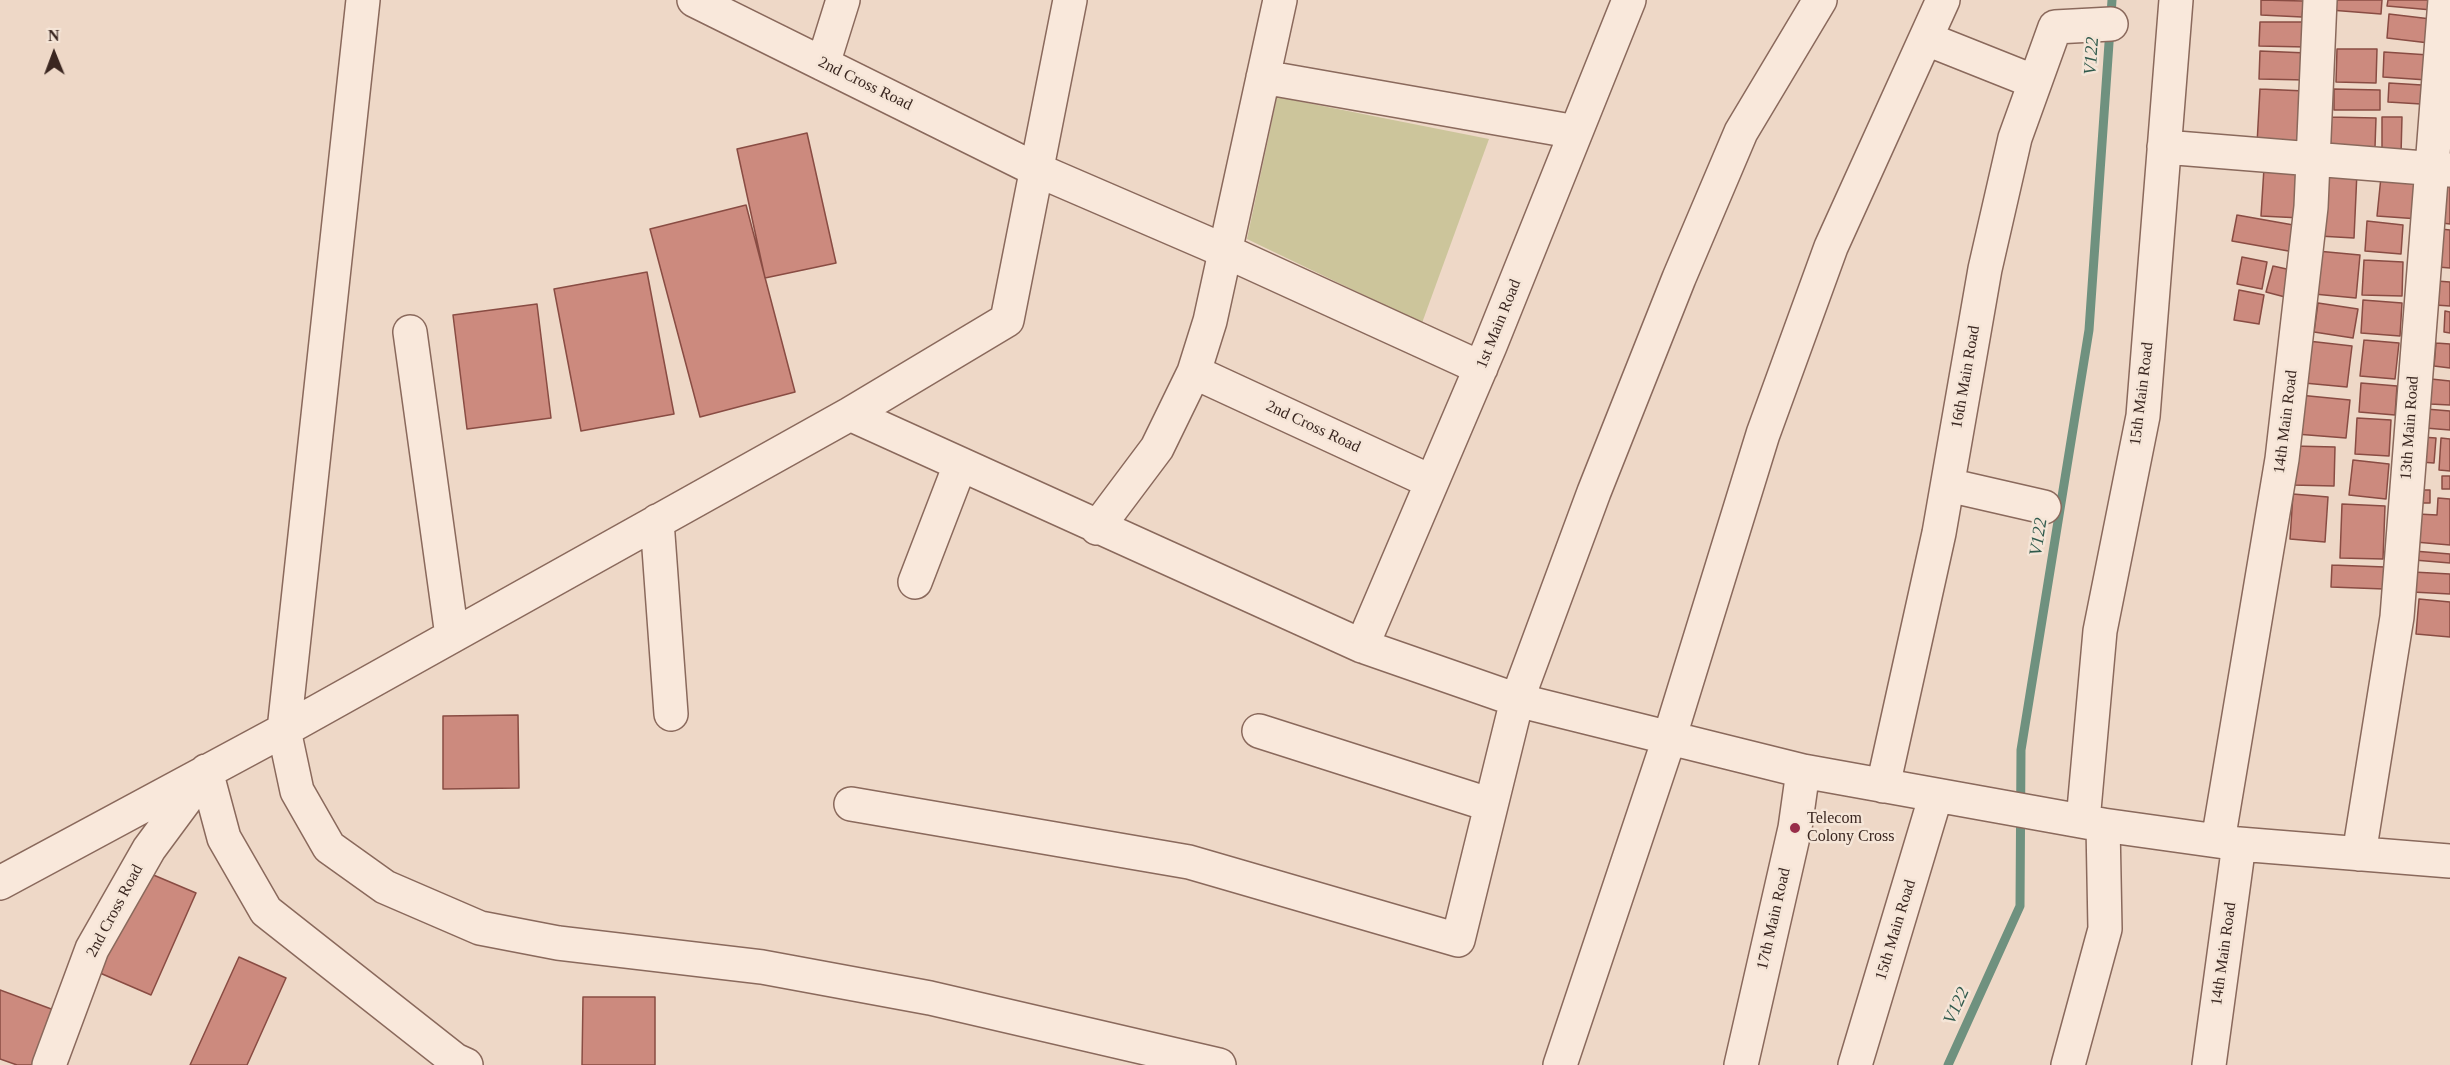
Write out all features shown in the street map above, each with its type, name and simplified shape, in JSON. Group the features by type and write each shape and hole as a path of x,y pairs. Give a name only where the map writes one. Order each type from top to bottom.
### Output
{"street":[{"path":"363,0 284,730 297,791 329,847 385,887 480,928 558,944 762,967 930,998 1132,1055 1219,1065"},
{"name":"2nd Cross Road","path":"694,0 1035,169 1225,251 1481,368"},
{"path":"823,64 843,0"},
{"path":"0,883 284,730 850,414 1006,320 1070,0"},
{"path":"1097,528 1157,448 1194,372 1210,321 1280,0"},
{"name":"1st Main Road","path":"1362,646 1481,368 1629,0"},
{"path":"1560,1065 1669,738 1763,434 1827,258 1943,0"},
{"name":"15th Main Road","path":"2068,1065 2105,929 2093,823 2100,631 2143,416 2176,0"},
{"name":"14th Main Road","path":"2209,1065 2228,842 2282,459 2311,207 2320,0"},
{"name":"13th Main Road","path":"2359,855 2397,617 2415,366 2442,169 2445,0"},
{"path":"851,804 1189,861 1458,940 1517,700 1611,449 1679,278 1742,132 1810,1"},
{"name":"16th Main Road","path":"1883,786 1948,485 1985,269 2015,138 2055,27 2111,24"},
{"path":"1927,39 2036,82"},
{"path":"1263,77 1576,132"},
{"path":"2164,147 2312,161 2442,169"},
{"path":"410,332 452,636"},
{"name":"2nd Cross Road","path":"1194,372 1432,482"},
{"path":"850,414 1097,528 1362,646 1517,700 1803,771 2093,823 2228,842 2450,861"},
{"path":"915,582 960,465"},
{"path":"1948,485 2044,507"},
{"path":"657,522 671,714"},
{"path":"1259,731 1491,805"},
{"path":"206,771 224,838 266,911 455,1060 466,1065"},
{"name":"2nd Cross Road","path":"49,1065 92,949 148,849 206,771"},
{"name":"17th Main Road","path":"1741,1065 1795,828 1803,771"},
{"name":"15th Main Road","path":"1855,1065 1936,795"}],"shaded area":[{"path":"1277,97 1489,139 1422,323 1247,239"}],"building":[{"path":"2261,0 2304,1 2302,17 2261,15"},
{"path":"2330,0 2382,0 2381,14 2330,10"},
{"path":"2388,0 2433,0 2432,10 2387,6"},
{"path":"2389,14 2431,19 2429,43 2387,38"},
{"path":"2260,22 2306,22 2306,47 2259,46"},
{"path":"2337,49 2377,49 2376,83 2336,82"},
{"path":"2260,51 2307,53 2306,80 2259,79"},
{"path":"2384,52 2429,55 2427,80 2383,77"},
{"path":"2389,83 2422,85 2421,104 2388,102"},
{"path":"2260,89 2305,91 2302,146 2257,144"},
{"path":"2334,89 2380,90 2380,110 2334,110"},
{"path":"2329,117 2376,118 2375,147 2328,147"},
{"path":"2382,117 2402,117 2401,155 2382,155"},
{"path":"807,133 836,263 765,278 737,149"},
{"path":"2264,168 2305,171 2301,218 2261,216"},
{"path":"2323,170 2357,172 2354,238 2319,236"},
{"path":"2381,177 2423,181 2419,219 2377,216"},
{"path":"2445,181 2450,181 2450,224 2442,223"},
{"path":"746,205 795,392 700,417 650,229"},
{"path":"2237,215 2299,226 2294,252 2232,241"},
{"path":"2367,221 2403,225 2401,254 2365,251"},
{"path":"2441,229 2450,230 2450,268 2438,267"},
{"path":"2317,251 2360,255 2356,298 2314,294"},
{"path":"2242,257 2267,262 2262,289 2237,284"},
{"path":"2364,260 2403,262 2402,296 2362,295"},
{"path":"2273,266 2291,270 2285,297 2266,292"},
{"path":"647,272 674,414 581,431 554,289"},
{"path":"2437,281 2450,282 2450,306 2435,305"},
{"path":"2239,290 2264,295 2259,324 2234,320"},
{"path":"2363,300 2402,303 2400,336 2361,333"},
{"path":"2318,303 2358,309 2353,338 2314,332"},
{"path":"537,304 551,418 467,429 453,315"},
{"path":"2445,311 2450,312 2450,333 2444,332"},
{"path":"2364,340 2399,343 2395,379 2360,376"},
{"path":"2308,341 2352,346 2347,387 2304,383"},
{"path":"2436,343 2450,344 2450,368 2434,366"},
{"path":"2431,379 2450,381 2450,405 2430,404"},
{"path":"2361,383 2397,386 2395,415 2359,412"},
{"path":"2299,395 2350,400 2346,438 2296,434"},
{"path":"2426,409 2450,411 2450,430 2425,428"},
{"path":"2357,418 2391,420 2389,456 2355,454"},
{"path":"2422,437 2436,438 2434,463 2420,462"},
{"path":"2441,438 2450,439 2450,471 2439,470"},
{"path":"2293,446 2335,447 2334,486 2292,485"},
{"path":"2353,460 2389,464 2386,499 2349,495"},
{"path":"2442,476 2450,476 2450,489 2442,489"},
{"path":"2416,490 2430,490 2430,503 2416,503"},
{"path":"2293,494 2328,497 2325,542 2290,539"},
{"path":"2438,498 2450,499 2450,545 2415,542 2418,514 2437,515"},
{"path":"2342,504 2385,506 2383,559 2340,558"},
{"path":"2414,551 2450,554 2450,563 2414,560"},
{"path":"2332,565 2385,567 2384,589 2331,587"},
{"path":"2413,572 2450,574 2450,594 2412,592"},
{"path":"2419,599 2450,602 2450,637 2416,634"},
{"path":"518,715 519,788 443,789 443,716"},
{"path":"144,871 196,893 151,995 100,973"},
{"path":"239,957 286,978 247,1065 190,1065"},
{"path":"0,990 54,1010 33,1065 17,1065 0,1059"},
{"path":"583,997 655,997 655,1065 582,1065"}],"waterway":[{"name":"V122","path":"1948,1065 2020,906 2021,750 2089,330 2112,0"}],"place":[{"name":"Telecom Colony Cross","path":"1795,828"}]}
